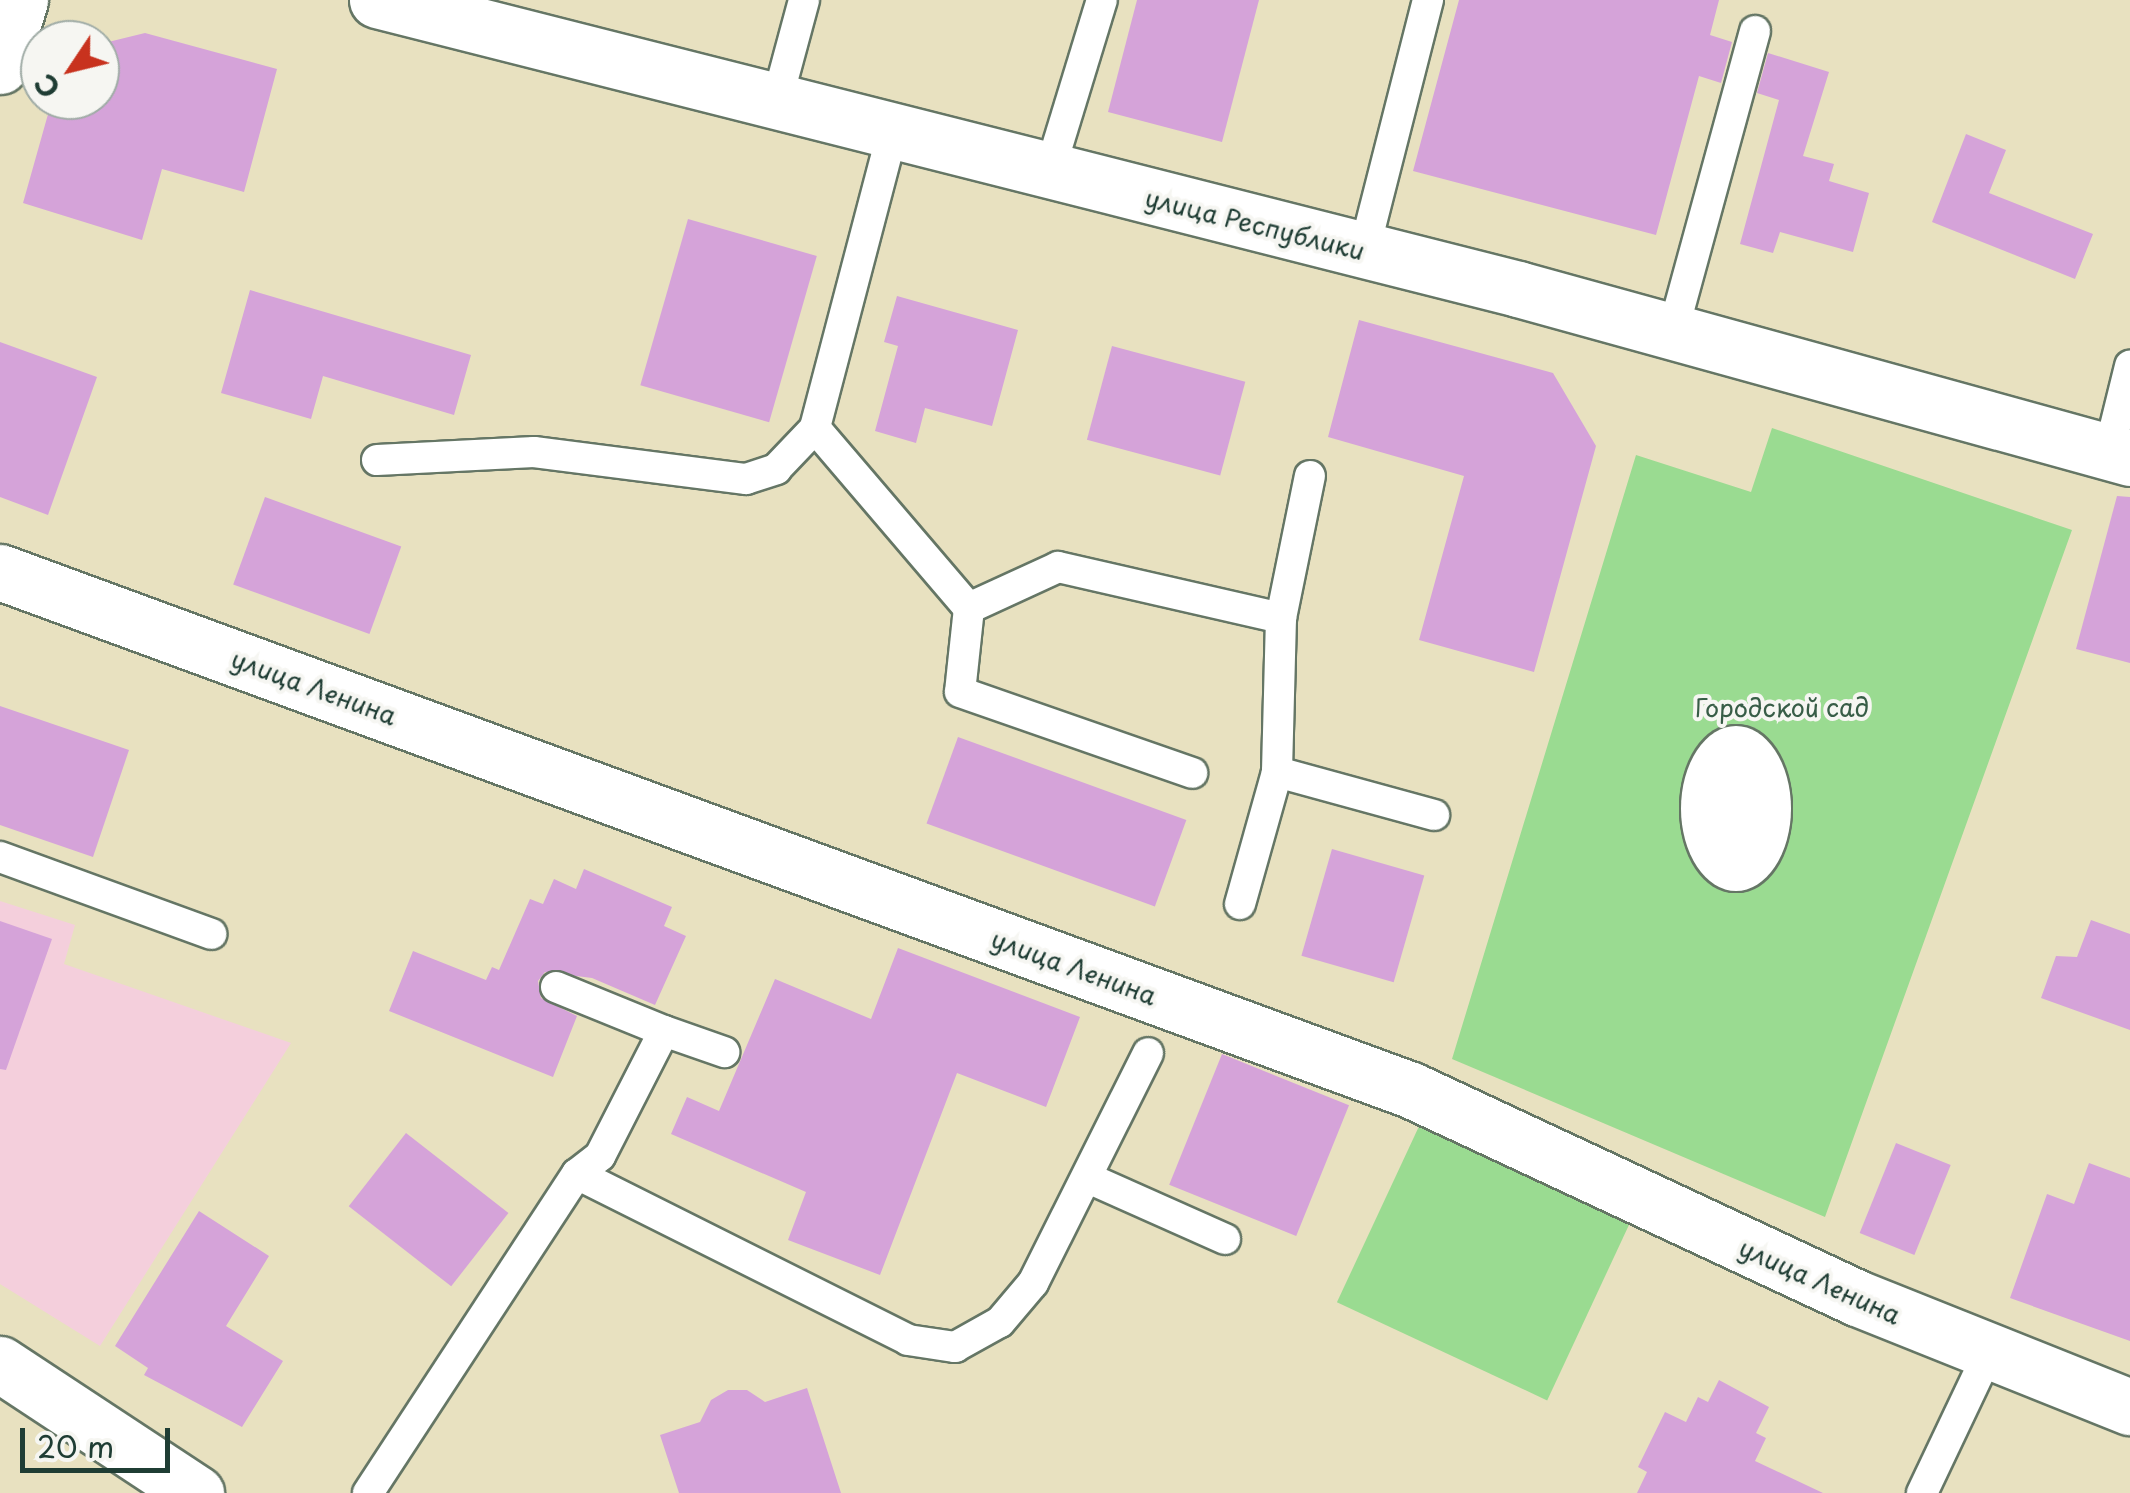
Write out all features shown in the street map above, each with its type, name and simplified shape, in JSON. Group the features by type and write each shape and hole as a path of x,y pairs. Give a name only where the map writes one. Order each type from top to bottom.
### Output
{"street":[{"path":"0,66 20,0"},
{"name":"улица Республики","path":"376,0 1364,251 2120,454"},
{"name":"улица Ленина","path":"0,572 1411,1090 1988,1354 2130,1407"},
{"path":"0,1364 196,1493"}],"lane":[{"path":"776,104 804,0"},
{"path":"1049,173 1102,0"},
{"path":"1364,251 1428,0"},
{"path":"1673,332 1755,31"},
{"path":"377,460 534,452 746,480 776,469 815,428 892,134"},
{"path":"2120,454 2130,366"},
{"path":"815,428 969,608 960,692 1192,773"},
{"path":"1240,904 1277,772 1281,618 1310,476"},
{"path":"969,608 1058,567 1281,618"},
{"path":"1277,772 1434,814"},
{"path":"0,857 211,934"},
{"path":"556,987 724,1052"},
{"path":"368,1493 577,1174 600,1156 664,1031"},
{"path":"577,1174 908,1340 955,1348 1000,1322 1033,1283 1148,1053"},
{"path":"1088,1178 1225,1238"},
{"path":"1922,1493 1988,1354"}],"shaded area":[{"path":"0,901 75,925 64,964 291,1043 100,1346 0,1284"}],"green space":[{"name":"Городской сад","path":"1772,428 2072,530 1825,1217 1452,1059 1636,455 1751,492"},
{"path":"1421,1122 1631,1220 1547,1400 1337,1302"}],"building":[{"path":"1137,0 1259,0 1222,142 1108,112"},
{"path":"1459,0 1719,0 1710,35 1732,42 1721,83 1699,76 1656,235 1413,171"},
{"path":"145,33 277,69 244,192 162,169 142,240 23,203 46,120 120,120 120,39"},
{"path":"1768,53 1829,72 1803,156 1834,164 1829,181 1869,193 1853,252 1780,232 1773,253 1740,244 1779,100 1757,93"},
{"path":"1966,134 2006,150 1989,193 2093,234 2075,279 1932,222"},
{"path":"688,219 817,256 769,422 640,385"},
{"path":"250,290 471,355 454,415 323,376 311,419 221,393"},
{"path":"897,296 1018,330 992,426 925,408 916,443 875,431 898,346 884,342"},
{"path":"1359,320 1553,373 1596,446 1534,672 1419,640 1464,476 1328,437"},
{"path":"0,342 97,377 48,515 0,497"},
{"path":"1112,346 1245,382 1220,475 1087,440"},
{"path":"2117,496 2130,497 2130,663 2076,649"},
{"path":"265,497 401,547 369,634 233,584"},
{"path":"0,706 129,750 93,857 0,825"},
{"path":"958,737 1186,820 1155,907 927,823"},
{"path":"1332,849 1424,875 1394,982 1301,956"},
{"path":"584,869 672,907 664,926 686,936 655,1005 592,978 545,972 538,981 541,998 577,1016 553,1077 389,1011 413,951 486,980 492,967 499,970 530,899 543,904 554,879 576,889"},
{"path":"2091,920 2130,934 2130,1030 2041,998 2056,956 2077,957"},
{"path":"0,921 52,939 6,1070 0,1069"},
{"path":"898,948 1080,1017 1046,1107 957,1073 880,1275 788,1240 806,1192 671,1134 687,1097 719,1111 775,979 871,1019"},
{"path":"1222,1054 1349,1105 1296,1236 1169,1185"},
{"path":"406,1133 508,1213 451,1286 349,1206"},
{"path":"1896,1143 1951,1165 1914,1255 1860,1233"},
{"path":"2089,1163 2130,1178 2130,1341 2010,1298 2047,1194 2074,1204"},
{"path":"199,1211 269,1256 226,1326 283,1361 242,1427 144,1375 148,1368 115,1346"},
{"path":"1719,1380 1769,1407 1756,1433 1766,1438 1755,1461 1823,1493 1637,1493 1647,1472 1638,1467 1665,1412 1686,1422 1698,1397 1708,1402"},
{"path":"807,1388 841,1493 679,1493 660,1435 700,1422 711,1400 728,1390 747,1390 765,1402"}]}
